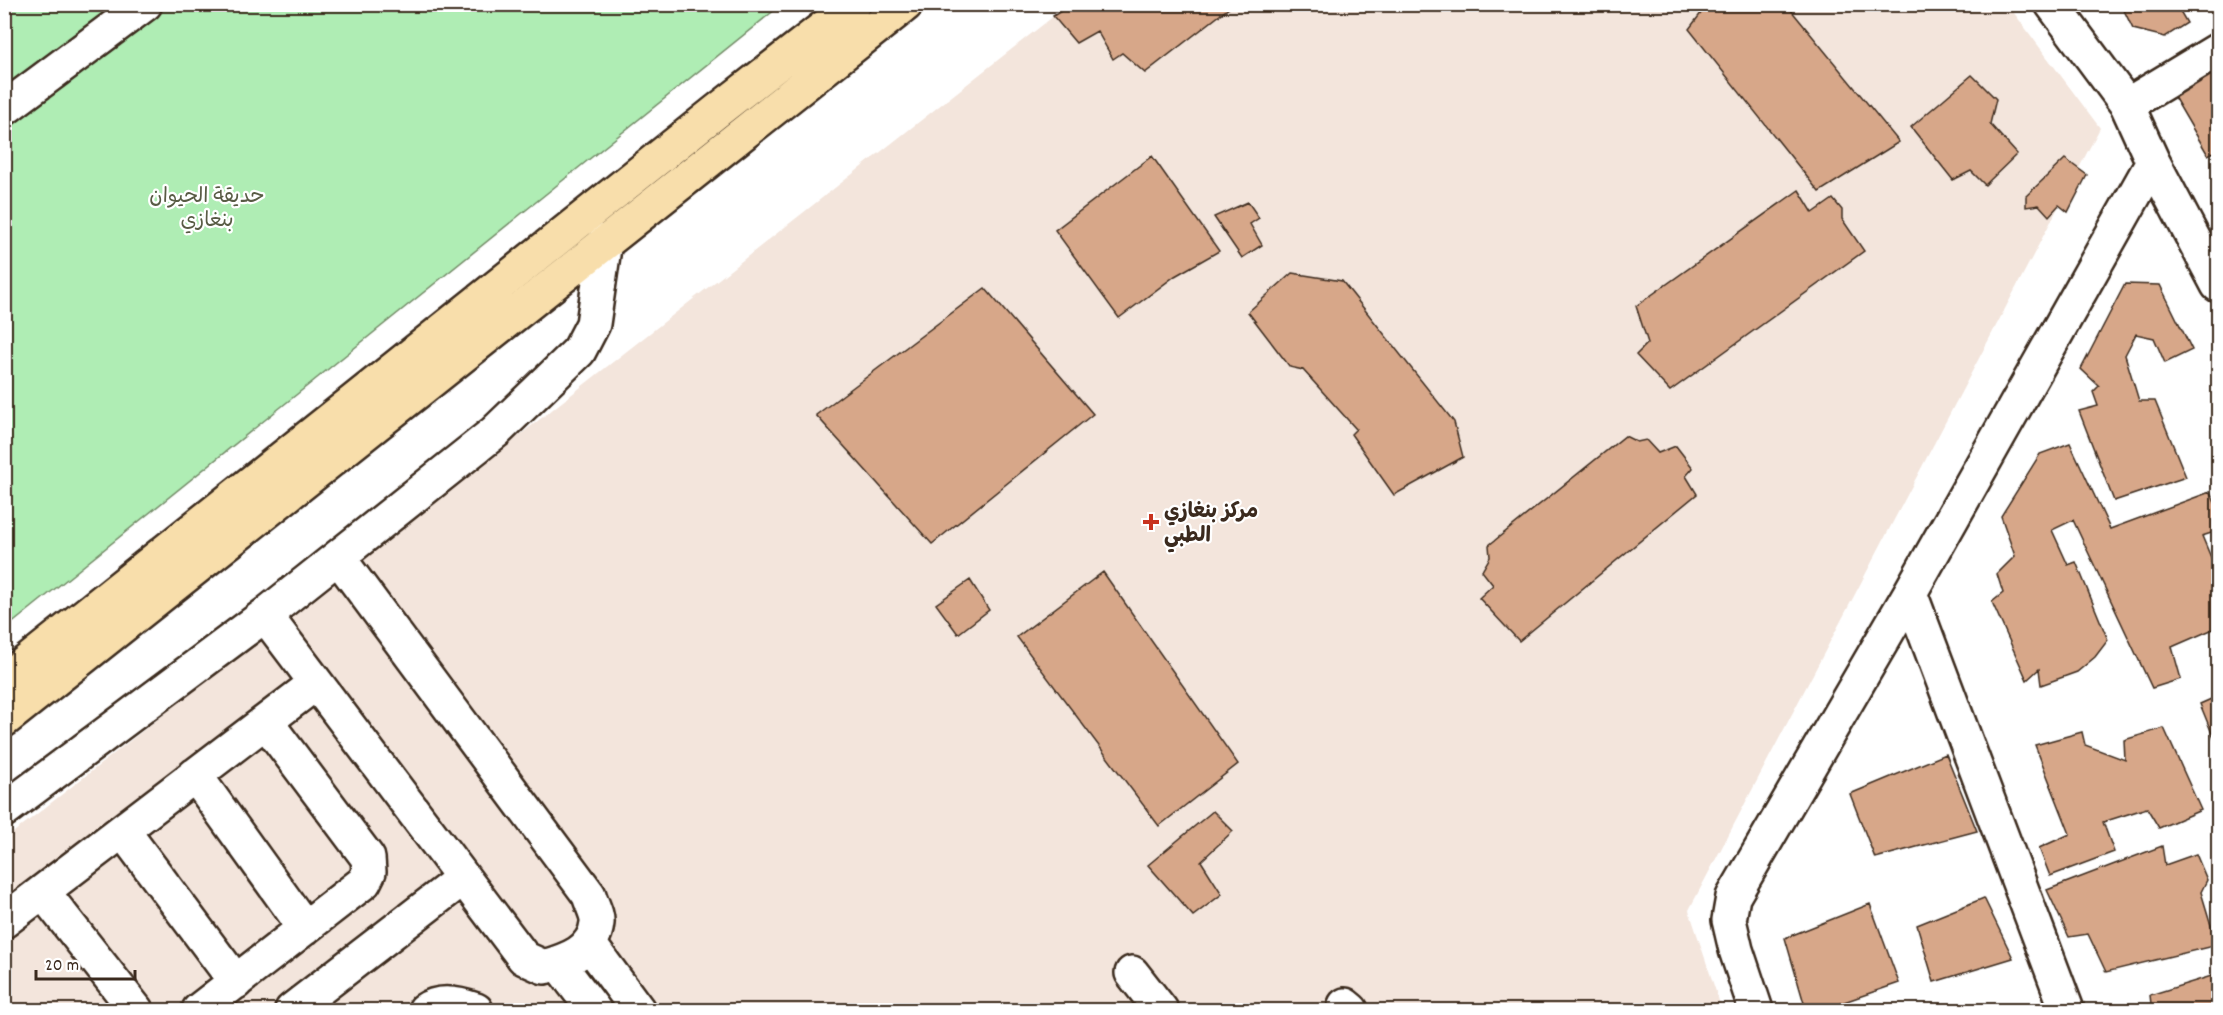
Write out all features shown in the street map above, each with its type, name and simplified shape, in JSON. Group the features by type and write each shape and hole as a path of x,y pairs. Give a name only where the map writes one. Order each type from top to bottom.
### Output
{"main road":[{"path":"4,680 854,4"},
{"path":"4,720 906,4"}],"street":[{"path":"4,109 145,4"},
{"path":"2052,4 2127,105 2153,162 2218,285"},
{"path":"2127,105 2218,50"},
{"path":"1756,1011 1736,950 1729,920 1733,897 1910,593 2153,162"},
{"path":"4,810 265,615 495,432 579,351 593,324 605,241"},
{"path":"265,615 524,958 544,967 571,958 590,945 597,922 589,895 338,557"},
{"path":"1910,593 2067,1011"},
{"path":"4,921 316,682"},
{"path":"199,1011 364,882 369,872 368,858 266,722"},
{"path":"195,776 306,928"},
{"path":"123,831 236,981"},
{"path":"292,1011 463,878"},
{"path":"43,892 136,1011"},
{"path":"590,945 638,1011"},
{"path":"558,963 594,1011"},
{"path":"1132,973 1161,1011"},
{"path":"425,1011 433,1005 460,1004 476,1011"}],"shaded area":[{"name":"مركز بنغازي الطبي","path":"1068,5 2008,5 2100,128 1689,910 1722,1010 5,1010 5,839"}],"green space":[{"name":"حديقة الحيوان بنغازي","path":"5,5 781,5 5,629"}],"building":[{"path":"1072,4 1234,4 1145,73 1122,53 1113,59 1097,31 1076,43 1053,16"},
{"path":"1708,4 1786,4 1899,142 1819,192 1689,29"},
{"path":"2121,4 2176,4 2187,23 2165,37 2133,29"},
{"path":"2218,62 2218,150 2208,155 2170,90"},
{"path":"1972,75 1996,99 1990,124 2017,154 1985,185 1971,171 1953,180 1911,127"},
{"path":"1152,156 1219,251 1175,276 1119,318 1055,230"},
{"path":"2065,159 2087,175 2068,212 2059,205 2049,216 2039,205 2026,207 2026,196"},
{"path":"1799,190 1813,213 1833,199 1842,210 1842,219 1864,251 1670,391 1636,355 1648,343 1636,306"},
{"path":"1248,202 1259,218 1250,224 1262,245 1242,258 1214,217"},
{"path":"1292,273 1342,281 1454,422 1463,457 1394,495 1351,434 1356,429 1303,370 1290,367 1248,312"},
{"path":"2125,284 2160,285 2192,350 2165,363 2154,338 2136,334 2125,355 2139,401 2155,401 2186,477 2114,501 2079,411 2098,406 2093,392 2099,386 2081,369"},
{"path":"985,288 1093,414 932,544 816,415"},
{"path":"1625,436 1637,442 1646,440 1658,453 1676,446 1693,468 1686,476 1697,494 1519,641 1479,598 1493,585 1482,571 1490,557 1489,545"},
{"path":"2070,443 2110,529 2210,492 2218,509 2218,531 2202,536 2218,574 2218,627 2172,647 2181,679 2152,688 2073,520 2052,530 2068,565 2076,562 2108,640 2095,657 2077,672 2041,685 2039,669 2027,680 1992,602 2003,593 1997,574 2015,556 2001,516 2040,454"},
{"path":"1103,572 1238,764 1159,826 1017,637"},
{"path":"970,580 989,610 958,634 936,604"},
{"path":"2218,696 2218,748 2200,704"},
{"path":"2164,728 2201,810 2159,828 2147,808 2103,822 2114,852 2050,876 2039,848 2070,834 2035,745 2082,732 2085,745 2125,760 2124,740"},
{"path":"1946,754 1977,831 1875,858 1850,794"},
{"path":"1213,811 1233,831 1201,861 1222,894 1193,916 1148,865"},
{"path":"2162,846 2165,865 2196,854 2207,880 2201,892 2217,945 2106,972 2088,934 2069,937 2047,890"},
{"path":"1984,898 2013,958 1934,982 1917,925"},
{"path":"1870,904 1899,983 1821,1010 1806,1010 1785,938"},
{"path":"2218,974 2218,1010 2133,1010 2151,1004 2150,995"}],"place":[{"name":"مركز بنغازي الطبي","path":"1151,522"}]}
